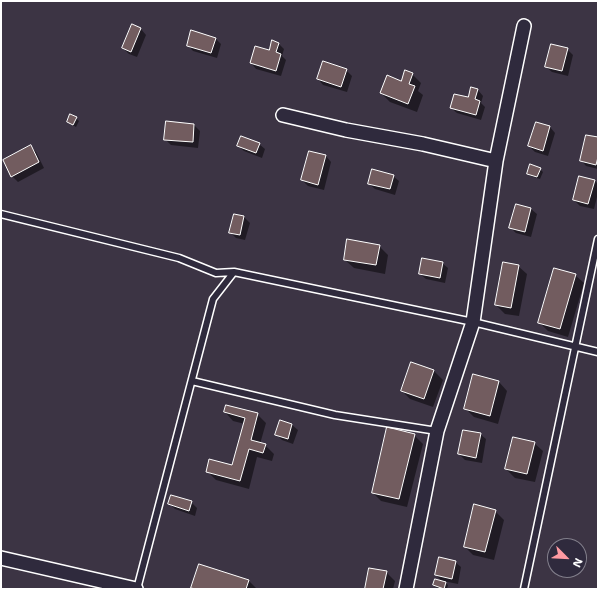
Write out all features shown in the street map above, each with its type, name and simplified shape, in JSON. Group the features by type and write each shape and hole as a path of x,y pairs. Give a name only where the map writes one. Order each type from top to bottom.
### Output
{"street":[{"path":"406,589 437,431 473,322 496,161 524,26"},
{"path":"283,115 346,130 423,144 496,161"},
{"path":"1,558 136,589"}],"lane":[{"path":"1,214 179,258 216,273 234,272 473,322 598,352"},
{"path":"524,589 598,239"},
{"path":"136,589 213,299 234,272"},
{"path":"192,382 335,414 437,431"}],"building":[{"path":"132,24 141,28 131,52 122,48"},
{"path":"191,30 216,38 211,53 187,46"},
{"path":"272,40 279,43 276,52 281,54 276,71 250,63 255,46 269,50"},
{"path":"551,44 568,48 562,71 545,67"},
{"path":"323,61 347,69 341,87 317,79"},
{"path":"405,70 413,73 409,84 415,86 408,104 380,93 387,75 401,81"},
{"path":"471,87 478,89 475,99 480,101 476,115 450,108 454,94 468,97"},
{"path":"70,114 77,117 73,125 67,122"},
{"path":"166,121 194,124 193,142 164,140"},
{"path":"536,122 550,126 543,151 528,146"},
{"path":"586,135 598,137 598,157 596,165 580,161"},
{"path":"241,136 260,143 256,153 237,146"},
{"path":"31,145 39,162 11,177 3,160"},
{"path":"309,151 326,155 318,185 301,180"},
{"path":"530,164 541,168 537,177 527,174"},
{"path":"372,169 394,175 390,189 368,184"},
{"path":"579,176 595,180 588,204 573,200"},
{"path":"516,204 531,208 525,232 509,228"},
{"path":"234,214 244,216 240,235 229,233"},
{"path":"347,239 380,245 376,265 344,260"},
{"path":"422,258 443,262 440,278 419,274"},
{"path":"503,262 519,265 511,308 495,305"},
{"path":"554,268 576,274 560,329 538,323"},
{"path":"411,362 434,370 424,399 401,391"},
{"path":"473,374 499,381 490,416 464,409"},
{"path":"226,405 258,413 251,440 266,444 263,453 249,449 240,481 206,472 209,459 232,465 245,418 224,412"},
{"path":"280,420 292,424 288,439 275,435"},
{"path":"387,427 415,434 399,499 372,493"},
{"path":"463,430 481,433 476,458 458,454"},
{"path":"513,437 535,442 527,474 505,469"},
{"path":"171,495 192,501 189,511 168,504"},
{"path":"474,504 496,510 485,552 464,547"},
{"path":"439,557 456,561 452,579 435,575"},
{"path":"199,564 249,580 246,589 191,588"},
{"path":"369,568 387,571 383,589 365,589"},
{"path":"435,579 446,582 444,589 433,585"}]}
